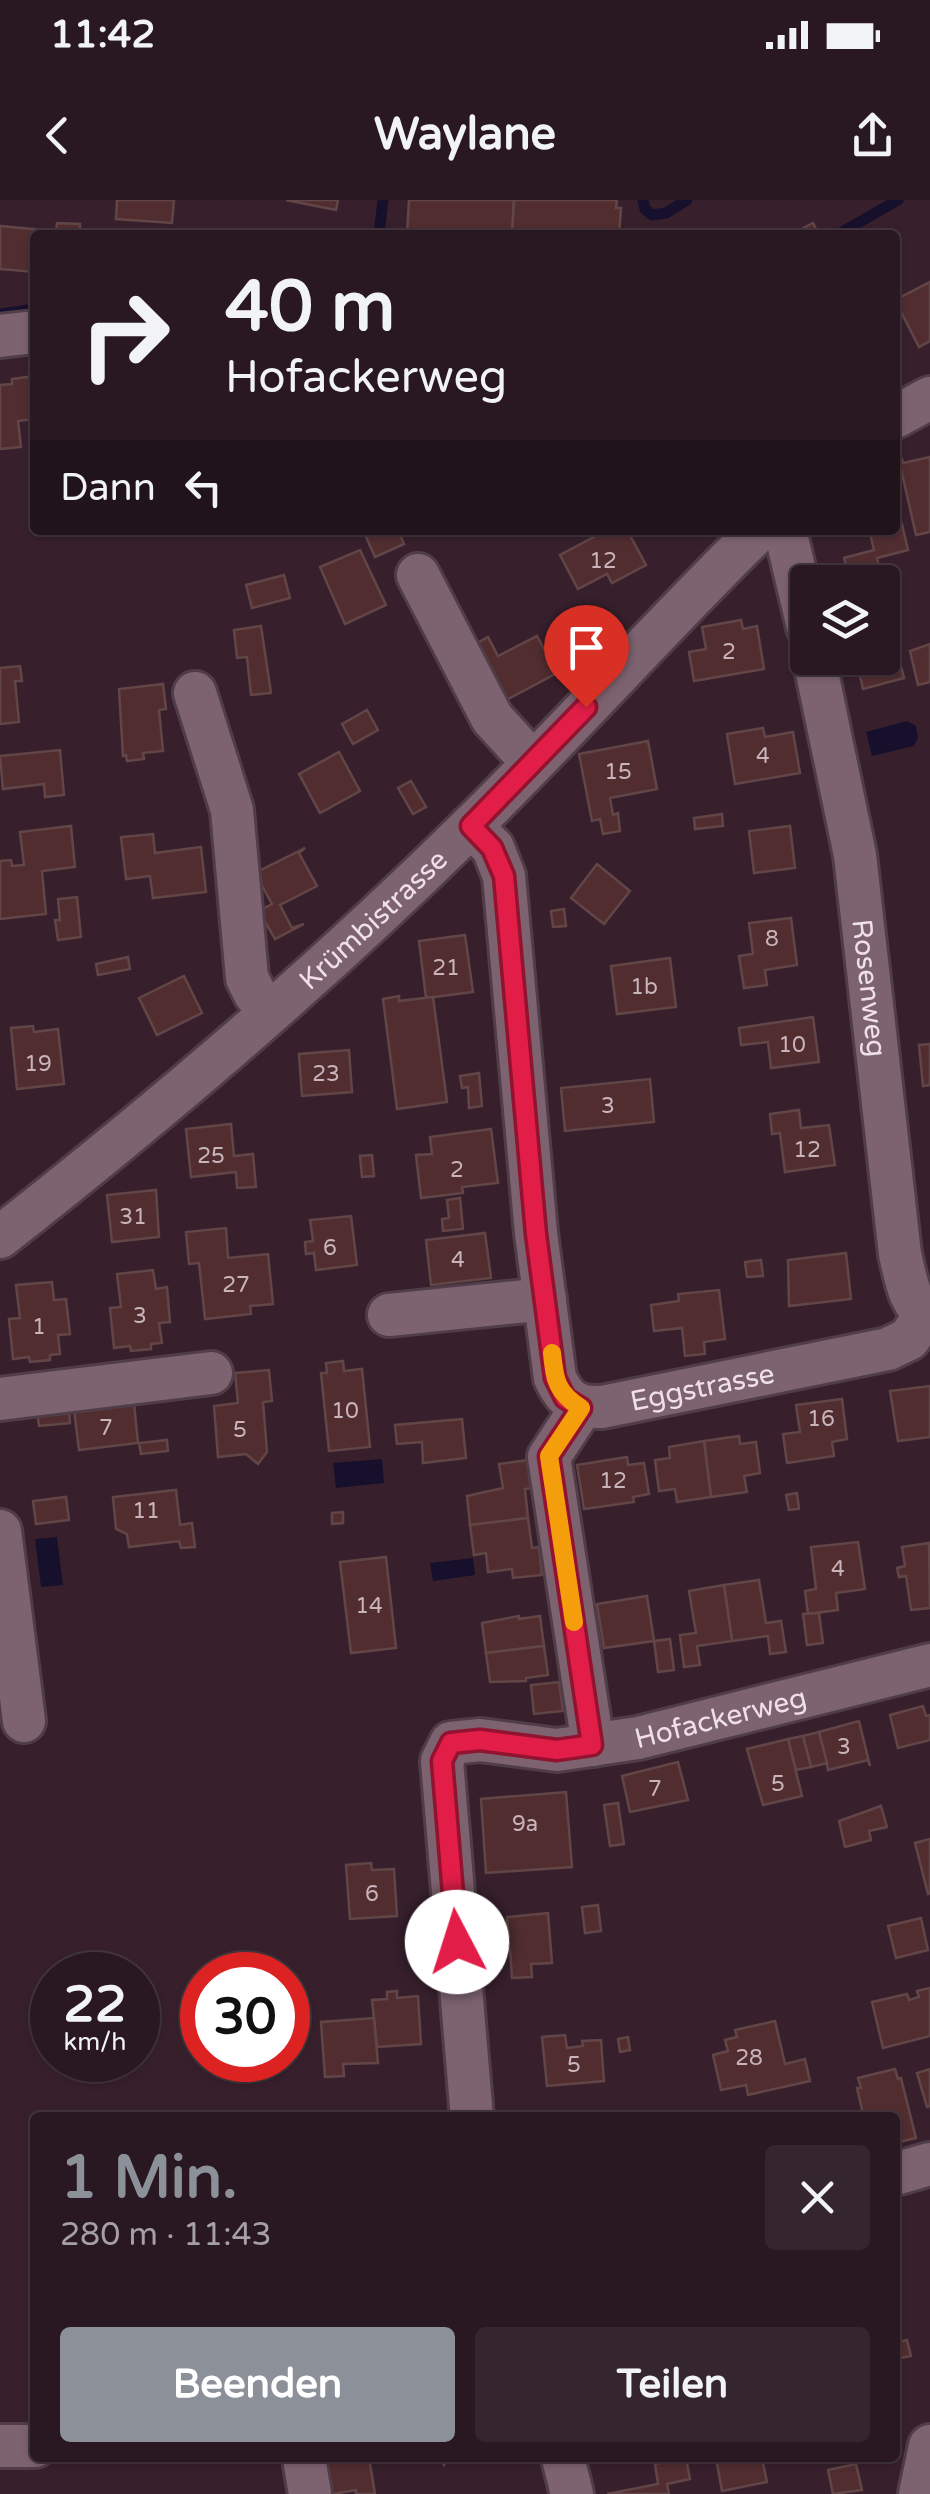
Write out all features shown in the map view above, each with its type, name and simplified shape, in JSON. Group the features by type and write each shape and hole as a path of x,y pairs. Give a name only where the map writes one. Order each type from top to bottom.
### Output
{"street":[{"path":"0,336 30,333"},
{"path":"900,413 930,398"},
{"name":"Krümbistrasse","path":"0,1237 167,1102 363,930 471,826 755,535"},
{"path":"786,535 793,565"},
{"path":"418,575 492,718 532,762"},
{"name":"Rosenweg","path":"818,675 855,855 900,1254 910,1296 928,1316"},
{"path":"194,693 232,810 247,978 269,1011"},
{"path":"471,826 492,848 504,876 555,1378 565,1398 581,1408 549,1456 592,1745"},
{"path":"388,1315 545,1299"},
{"name":"Eggstrasse","path":"581,1408 602,1408 888,1349 910,1339 928,1316"},
{"path":"0,1399 211,1373"},
{"path":"0,1531 24,1721"},
{"name":"Hofackerweg","path":"471,2112 442,1761 451,1743 480,1740 557,1750 638,1738 930,1665"},
{"path":"900,2173 930,2164"},
{"path":"0,2446 30,2446"},
{"path":"920,2494 930,2446"},
{"path":"305,2462 310,2494"},
{"path":"564,2462 572,2494"}],"shaded area":[{"path":"907,721 916,726 918,738 914,746 872,756 866,732"},
{"path":"382,1459 384,1483 336,1488 333,1463"},
{"path":"57,1537 63,1585 41,1587 35,1539"},
{"path":"473,1558 475,1575 433,1581 430,1563"}],"building":[{"path":"117,200 174,200 172,223 116,219"},
{"path":"286,200 338,200 336,210"},
{"path":"409,200 514,200 512,230 407,230"},
{"path":"514,200 617,200 616,208 621,208 619,230 512,230"},
{"path":"57,223 80,224 80,230 56,230"},
{"path":"0,226 42,230 30,230 30,272 0,269"},
{"path":"930,282 930,341 919,347 900,310 900,297"},
{"path":"30,377 30,420 18,421 21,447 0,449 0,385 12,384 12,379"},
{"path":"930,457 930,532 916,535 900,460 903,463"},
{"path":"902,524 908,550 877,558 879,565 846,565 844,558 874,550 870,535 900,535"},
{"path":"365,535 400,535 404,544 375,557"},
{"path":"598,535 630,535 646,565 612,583 607,574 578,589 560,555"},
{"path":"360,550 386,605 345,624 320,567"},
{"path":"284,575 290,598 252,608 246,585"},
{"path":"741,620 743,629 757,626 764,669 694,681 689,652 706,649 702,627"},
{"path":"261,626 271,693 251,695 247,657 237,658 234,630"},
{"path":"537,636 557,673 497,705 467,649 488,637 498,656"},
{"path":"930,644 930,682 918,685 910,651"},
{"path":"900,662 904,678 863,689 860,675 900,675"},
{"path":"20,666 22,681 15,681 19,722 0,724 0,668"},
{"path":"163,684 166,709 159,710 163,751 143,753 144,759 127,761 123,756 119,689"},
{"path":"367,710 378,730 353,744 342,724"},
{"path":"763,728 765,737 793,732 800,773 735,784 727,734"},
{"path":"648,741 657,789 610,798 613,815 618,813 620,831 603,834 600,819 592,821 579,754"},
{"path":"60,750 64,795 45,797 44,784 3,789 0,756"},
{"path":"339,752 360,791 320,813 299,774"},
{"path":"411,781 426,807 413,814 398,788"},
{"path":"722,814 723,826 695,829 694,818"},
{"path":"71,826 75,867 42,871 46,914 0,919 0,861 24,865 20,832"},
{"path":"790,826 795,868 754,873 749,831"},
{"path":"153,834 155,853 201,847 206,892 153,898 150,876 126,879 121,837"},
{"path":"305,848 299,853 317,886 280,905 292,928 304,924 275,939 259,911 272,904 255,873"},
{"path":"597,864 630,891 604,924 571,898"},
{"path":"77,897 81,937 58,940 58,899"},
{"path":"564,909 566,926 553,927 551,911"},
{"path":"791,918 797,965 765,970 767,985 744,988 739,956 753,954 749,923"},
{"path":"465,935 473,992 426,998 419,941"},
{"path":"128,957 130,969 98,975 96,964"},
{"path":"670,958 676,1007 617,1014 611,966"},
{"path":"184,976 202,1013 157,1035 139,998"},
{"path":"399,996 399,1001 433,997 447,1102 397,1109 383,999"},
{"path":"813,1017 819,1062 771,1068 768,1042 741,1045 739,1028"},
{"path":"33,1026 34,1032 58,1029 64,1084 17,1089 11,1028"},
{"path":"930,1044 930,1085 923,1086 919,1045"},
{"path":"349,1050 352,1092 302,1096 299,1054"},
{"path":"479,1073 482,1106 469,1108 468,1087 462,1088 460,1076"},
{"path":"650,1079 654,1122 565,1131 561,1088"},
{"path":"799,1110 801,1128 829,1125 835,1165 785,1172 780,1133 772,1134 770,1114"},
{"path":"231,1124 234,1156 253,1154 256,1187 237,1188 236,1172 191,1177 186,1129"},
{"path":"491,1129 498,1183 462,1187 463,1193 421,1198 416,1155 432,1154 430,1137"},
{"path":"372,1155 374,1176 362,1177 360,1156"},
{"path":"156,1190 159,1237 112,1242 107,1195"},
{"path":"460,1198 463,1229 443,1231 442,1219 449,1218 447,1200"},
{"path":"351,1216 357,1265 316,1270 314,1253 306,1254 305,1242 313,1241 310,1220"},
{"path":"226,1228 228,1258 268,1254 273,1304 250,1306 251,1314 205,1319 199,1263 189,1264 186,1232"},
{"path":"485,1233 491,1278 431,1285 426,1240"},
{"path":"846,1253 851,1299 789,1306 788,1260"},
{"path":"761,1260 763,1276 747,1277 745,1262"},
{"path":"153,1270 156,1289 167,1287 170,1322 159,1323 162,1343 151,1344 151,1349 114,1348 110,1308 121,1307 117,1274"},
{"path":"52,1282 54,1300 66,1299 70,1334 58,1335 60,1354 50,1355 50,1360 13,1359 9,1319 20,1318 16,1285"},
{"path":"719,1290 725,1339 704,1342 705,1354 685,1356 682,1328 654,1331 651,1305 679,1301 678,1294"},
{"path":"343,1361 344,1371 362,1369 370,1447 329,1451 321,1373 327,1373 326,1363"},
{"path":"269,1370 272,1401 263,1402 267,1452 258,1464 246,1454 218,1457 214,1406 238,1403 235,1373"},
{"path":"930,1386 930,1437 898,1441 890,1391"},
{"path":"842,1399 847,1439 832,1442 834,1456 787,1463 783,1434 800,1432 796,1405"},
{"path":"134,1403 138,1443 79,1450 74,1410"},
{"path":"69,1408 70,1423 39,1426 37,1411"},
{"path":"462,1419 466,1458 423,1463 422,1442 397,1444 395,1425"},
{"path":"739,1436 740,1444 756,1442 760,1473 744,1476 747,1492 711,1497 704,1441"},
{"path":"167,1440 168,1451 141,1454 139,1443"},
{"path":"704,1441 711,1497 677,1502 675,1489 659,1491 655,1460 670,1458 669,1447"},
{"path":"627,1457 628,1465 644,1463 649,1494 633,1497 634,1502 584,1509 577,1465"},
{"path":"528,1460 532,1488 525,1489 528,1518 470,1525 467,1496 503,1488 499,1464"},
{"path":"176,1490 180,1525 192,1523 195,1547 181,1548 179,1541 129,1547 127,1534 116,1529 113,1497"},
{"path":"797,1493 799,1509 789,1510 786,1495"},
{"path":"66,1497 69,1520 36,1524 33,1501"},
{"path":"343,1512 343,1523 332,1524 332,1513"},
{"path":"528,1518 532,1548 539,1547 542,1575 513,1578 512,1569 488,1572 486,1553 474,1555 470,1525"},
{"path":"858,1542 865,1589 836,1593 838,1610 808,1614 805,1591 816,1589 811,1547"},
{"path":"929,1543 930,1608 911,1610 906,1576 899,1577 897,1568 905,1566 902,1547"},
{"path":"386,1557 396,1648 351,1653 340,1562"},
{"path":"759,1580 766,1623 781,1621 786,1652 770,1654 768,1636 732,1641 724,1585"},
{"path":"724,1585 732,1641 697,1646 700,1665 684,1667 680,1635 696,1633 689,1591"},
{"path":"647,1596 654,1641 604,1648 597,1604"},
{"path":"819,1613 823,1643 807,1645 803,1614"},
{"path":"540,1616 544,1646 486,1653 482,1623"},
{"path":"670,1639 674,1670 658,1672 654,1641"},
{"path":"544,1646 548,1675 526,1681 490,1682 486,1653"},
{"path":"559,1682 563,1711 534,1714 531,1685"},
{"path":"923,1706 926,1716 930,1715 930,1740 898,1748 890,1715"},
{"path":"859,1721 870,1766 868,1760 828,1770 819,1732"},
{"path":"819,1732 827,1763 811,1767 803,1736"},
{"path":"803,1736 811,1767 796,1770 788,1739"},
{"path":"788,1739 802,1796 763,1805 747,1749"},
{"path":"678,1762 688,1800 630,1812 622,1776"},
{"path":"566,1792 572,1867 486,1873 481,1799"},
{"path":"618,1803 624,1844 610,1846 604,1805"},
{"path":"881,1806 887,1827 869,1831 871,1840 845,1847 839,1821"},
{"path":"930,1839 930,1893 928,1894 915,1843"},
{"path":"371,1863 372,1870 394,1869 397,1916 350,1919 346,1865"},
{"path":"598,1905 601,1931 585,1933 582,1907"},
{"path":"548,1913 552,1963 531,1964 532,1977 512,1978 510,1950 502,1951 501,1938 509,1937 507,1917"},
{"path":"921,1918 928,1950 896,1958 888,1926"},
{"path":"930,1988 930,2036 883,2048 872,2002 907,1994 909,2000 919,1997 917,1991"},
{"path":"397,1991 397,1998 418,1996 421,2044 377,2047 372,2000 387,1999 387,1992"},
{"path":"374,2018 378,2063 343,2064 344,2076 325,2077 321,2022"},
{"path":"775,2021 785,2064 805,2059 810,2081 748,2095 746,2085 721,2090 713,2055 728,2051 725,2040 737,2037 735,2030"},
{"path":"565,2035 567,2048 583,2046 582,2041 601,2040 604,2081 547,2086 542,2037"},
{"path":"628,2037 630,2050 620,2052 618,2039"},
{"path":"895,2069 898,2079 901,2078 916,2138 900,2142 900,2112 863,2112 858,2078"},
{"path":"930,2069 930,2106 927,2107 917,2073"},
{"path":"907,2340 911,2356 900,2358 900,2342"},
{"path":"328,2462 370,2462 375,2494 356,2494 356,2490 333,2494 329,2476 322,2477 320,2467"},
{"path":"687,2462 690,2479 667,2484 669,2494 607,2494 658,2484 655,2464"},
{"path":"717,2462 763,2462 767,2482 722,2491"},
{"path":"856,2464 862,2490 833,2494 828,2470"}],"waterway":[{"path":"380,230 383,200"},
{"path":"643,200 652,215 666,213 687,200"},
{"path":"846,230 898,200"},
{"path":"0,314 30,310"}],"slow traffic":[{"path":"552,1353 555,1378 565,1398 581,1408 549,1456 574,1622"}],"route":[{"path":"457,1942 442,1761 451,1743 480,1740 557,1750 592,1745 549,1456 581,1408 565,1398 555,1378 536,1234 504,876 492,848 471,826 586,707"}]}
